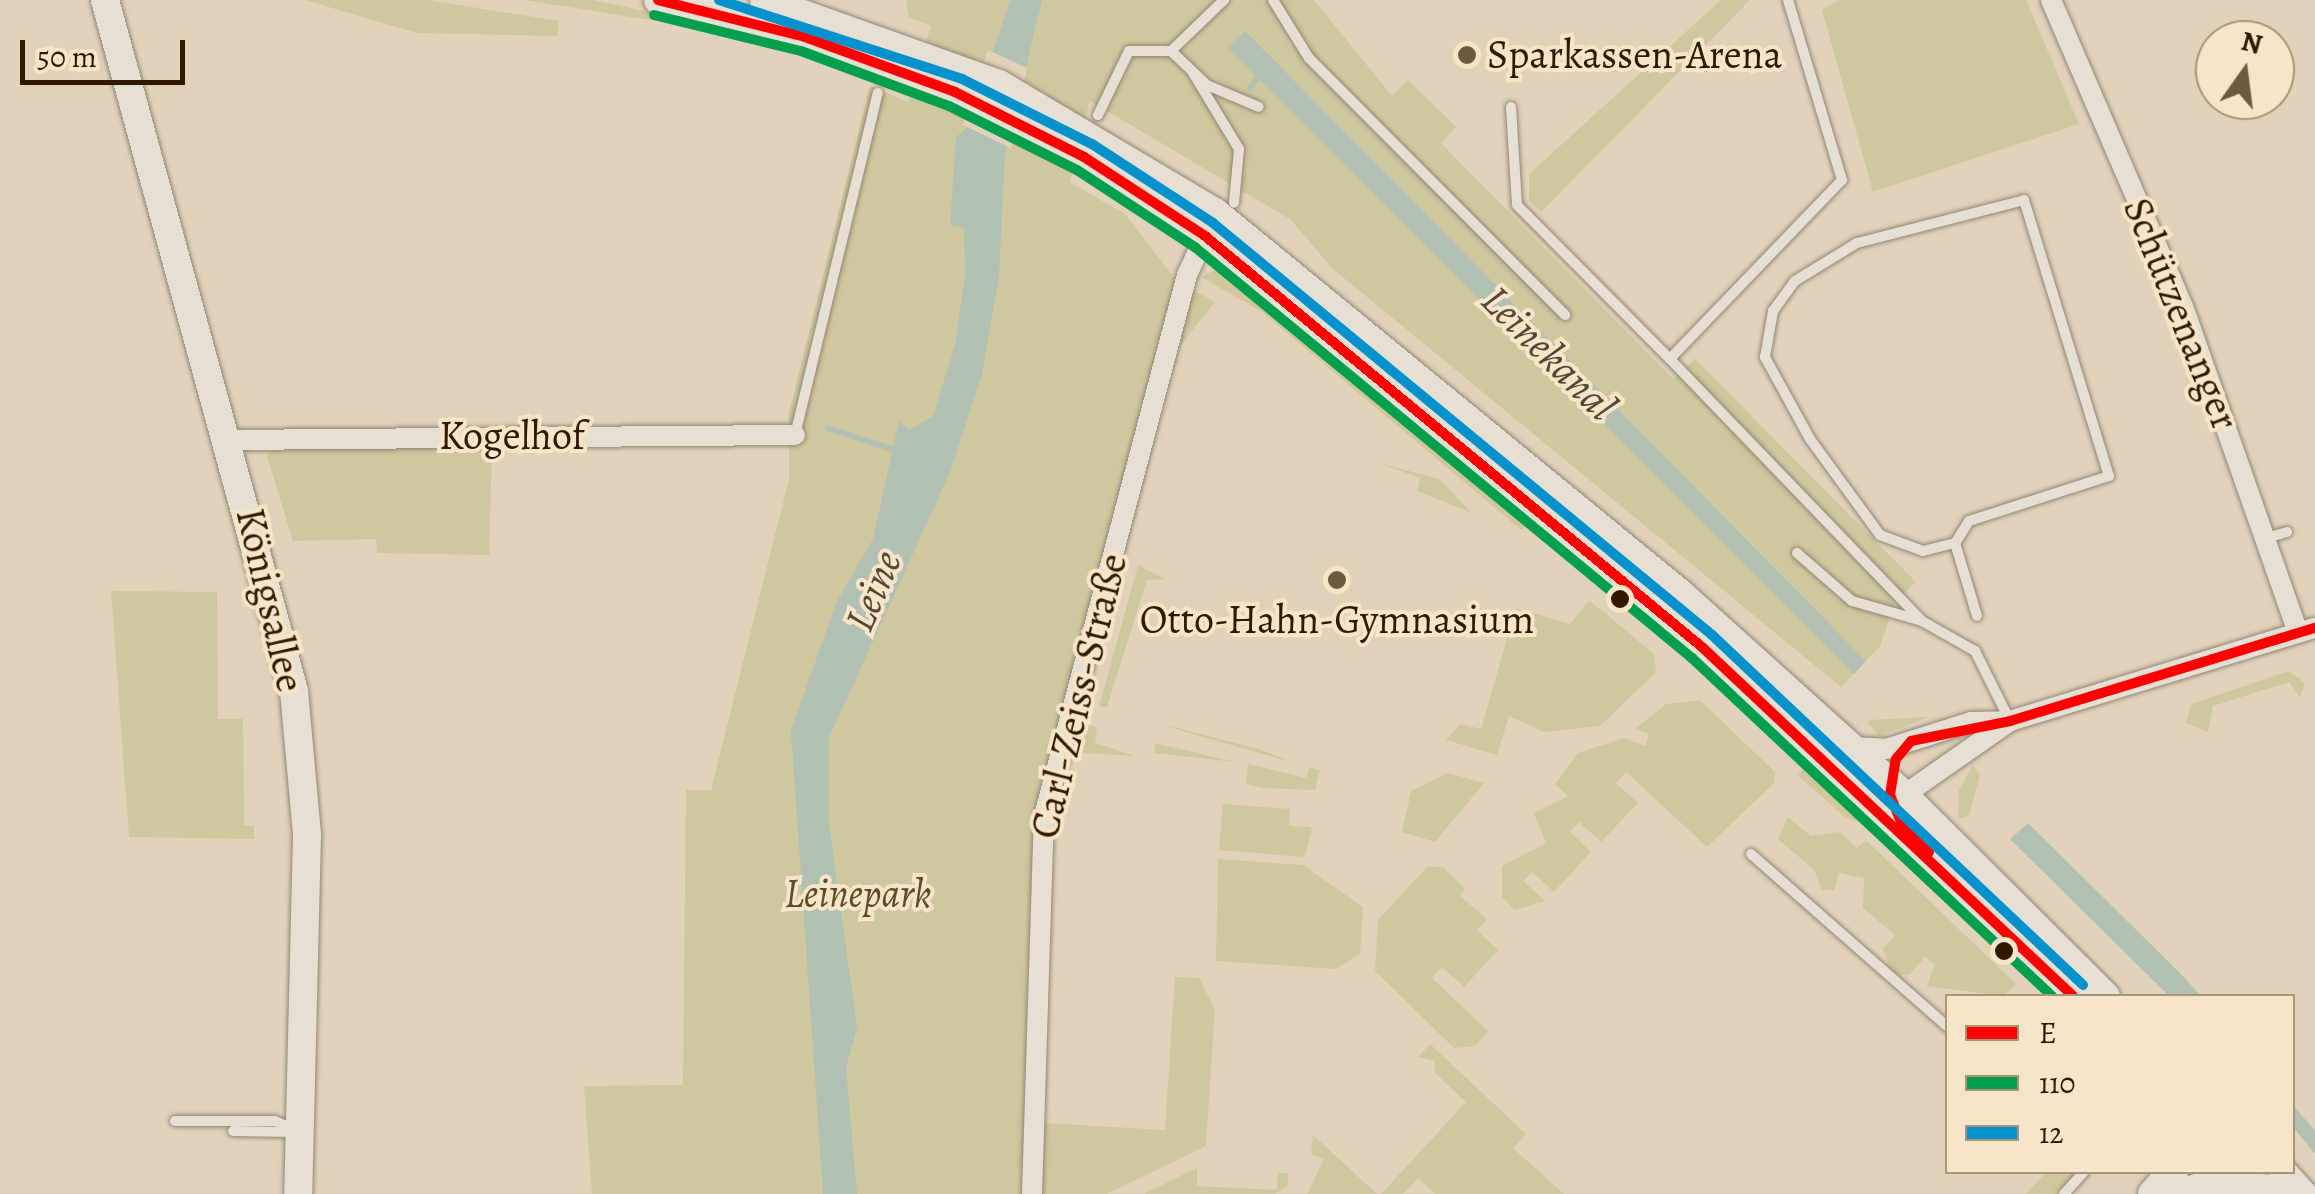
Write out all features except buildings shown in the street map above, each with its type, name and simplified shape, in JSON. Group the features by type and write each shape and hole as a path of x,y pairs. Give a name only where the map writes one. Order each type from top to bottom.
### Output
{"main road":[{"path":"2153,1194 2171,1174"},
{"path":"2182,1194 2211,1184 2270,1182"}],"street":[{"name":"Königsallee","path":"91,0 106,12 282,622 302,763 298,1194"},
{"path":"658,0 900,56"},
{"path":"764,0 1091,134 1218,217 1589,516 1850,747 2104,994"},
{"name":"Schützenanger","path":"2052,0 2276,535 2307,630"},
{"path":"1218,217 1449,431 1858,785 2071,994"},
{"name":"Carl-Zeiss-Straße","path":"1032,1194 1044,816 1187,276 1218,217"},
{"name":"Kogelhof","path":"228,440 795,435"},
{"path":"1850,747 1911,741 2010,722 2307,630"},
{"path":"1858,785 1895,791 2010,722"},
{"path":"1903,827 1895,791 1911,741"},
{"path":"2270,1182 2303,1194"}],"lane":[{"path":"1091,134 1129,52 1172,51 1224,0"},
{"path":"1272,0 1310,58 1565,315"},
{"path":"1670,358 1842,180 1788,0"},
{"path":"1172,51 1194,74 1238,149 1218,217"},
{"path":"1194,74 1260,107"},
{"path":"795,435 878,93"},
{"path":"1512,106 1518,205 1922,621"},
{"path":"1956,543 1922,551 1880,535 1810,439 1765,357 1766,336 1795,281 1857,244 2024,200 2109,476 1969,521 1956,543 1977,616"},
{"path":"1797,553 1852,601 1922,621 1975,652 2010,722"},
{"path":"1751,854 1945,1024"},
{"path":"175,1121 275,1121 300,1132"},
{"path":"233,1131 300,1132"},
{"path":"2064,1194 2082,1174"}],"green space":[{"path":"305,0 428,0 559,21 557,36 417,33"},
{"path":"525,0 594,0 699,23 694,27"},
{"name":"Leinepark","path":"906,0 1314,0 1392,96 1408,80 1456,127 1441,143 1673,379 1695,359 1916,582 1895,602 1880,646 1841,687 1333,269 1290,219 1090,101 1070,182 1125,214 1176,280 1034,818 1023,1194 592,1194 584,1086 683,1085 686,790 711,790 789,479 789,413 870,86 908,102 931,26 909,17"},
{"path":"1721,0 1750,0 1541,212 1529,201 1529,174"},
{"path":"1839,0 2026,0 2079,124 1873,192 1822,10"},
{"path":"1215,270 1230,271 1469,462 1528,523 1521,530 1262,312 1201,277"},
{"path":"1192,289 1215,302 1176,351"},
{"path":"274,448 492,448 489,555 377,553 376,539 293,541 267,456"},
{"path":"1379,463 1439,479 1472,513 1417,491 1420,478"},
{"path":"1138,565 1165,579 1147,580 1107,707 1099,707"},
{"path":"111,591 217,592 218,719 243,719 244,825 254,826 254,839 129,837"},
{"path":"1589,600 1654,654 1656,672 1600,726 1544,732 1509,716 1497,755 1446,740 1461,724 1481,729 1516,608 1570,624"},
{"path":"2289,671 2305,683 2300,698 2289,682 2213,706 2208,732 2186,723 2191,704"},
{"path":"1700,700 1775,772 1774,783 1707,847 1626,772 1616,783 1638,803 1601,842 1579,822 1570,832 1591,852 1554,892 1532,872 1523,881 1545,901 1515,910 1502,897 1502,866 1546,843 1534,813 1568,796 1555,784 1578,753 1624,738 1646,746 1649,733 1635,729 1666,704"},
{"path":"1929,717 1879,736 1868,723 1869,720"},
{"path":"1077,723 1097,727 1095,743 1135,756 1082,753"},
{"path":"1158,723 1262,750 1295,763 1196,735"},
{"path":"1155,743 1235,762 1154,753"},
{"path":"1810,759 1890,833 1845,817 1798,776"},
{"path":"1248,764 1306,778 1310,767 1320,770 1315,790 1263,788 1246,784"},
{"path":"1973,765 1980,774 1969,816 1958,819 1959,790"},
{"path":"1448,773 1484,783 1435,842 1402,832 1411,791"},
{"path":"1223,804 1290,809 1289,826 1312,827 1305,857 1219,850"},
{"path":"1788,817 1811,836 1839,832 1857,848 1866,840 2016,984 2005,994 1927,986 1935,965 1925,957 1909,975 1892,974 1883,949 1895,935 1863,908 1864,878 1839,873 1834,890 1822,890 1814,870 1778,839"},
{"path":"1218,859 1303,865 1363,907 1360,954 1336,969 1216,961"},
{"path":"1427,867 1443,867 1465,889 1460,896 1487,919 1477,930 1498,950 1464,987 1442,967 1432,978 1488,1031 1475,1046 1454,1048 1375,971 1378,920"},
{"path":"1175,977 1199,978 1215,1009 1206,1146 1107,1194 1041,1194 1044,1123 1165,1130"},
{"path":"1430,1044 1526,1134 1513,1148 1564,1194 1435,1194 1418,1178 1403,1194 1381,1194 1466,1102 1434,1072 1435,1061 1418,1057"},
{"path":"1313,1135 1377,1194 1307,1194 1324,1159 1311,1154"},
{"path":"1197,1168 1197,1186 1277,1190 1278,1173 1288,1173 1288,1185 1275,1194 1144,1194"},
{"path":"2044,1174 2076,1174 2056,1194 2026,1194"}],"water":[{"name":"Leine","path":"1010,0 1042,0 1005,154 999,277 982,374 951,470 829,738 829,824 857,1027 846,1068 857,1194 823,1194 791,731 836,603 873,539 899,421 909,430 933,416 955,345 965,275 964,228 950,225 956,137 967,128"},
{"name":"Leinekanal","path":"1245,31 1866,661 1854,674 1227,48"},
{"path":"2028,823 2199,994 2167,994 2010,839"},
{"path":"2295,1108 2315,1131 2315,1154 2295,1129"}],"pier":[{"path":"988,50 1027,68 1011,148 963,125"}],"waterway":[{"path":"1250,88 1261,73"},
{"path":"828,428 898,451"}],"transit line":[{"name":"E","path":"658,0 805,37 955,92 1084,157 1205,236 1702,647 2071,994"},
{"name":"12","path":"719,0 962,79 1092,144 1213,223 1712,635 2083,985"},
{"name":"110","path":"654,15 801,51 949,106 1077,170 1196,248 1692,658 2050,994"},
{"name":"E","path":"1929,852 1903,827 1890,795 1896,759 1911,741 2010,721 2315,628"}],"place":[{"name":"Sparkassen-Arena","path":"1467,55"},
{"name":"Otto-Hahn-Gymnasium","path":"1337,580"}]}
